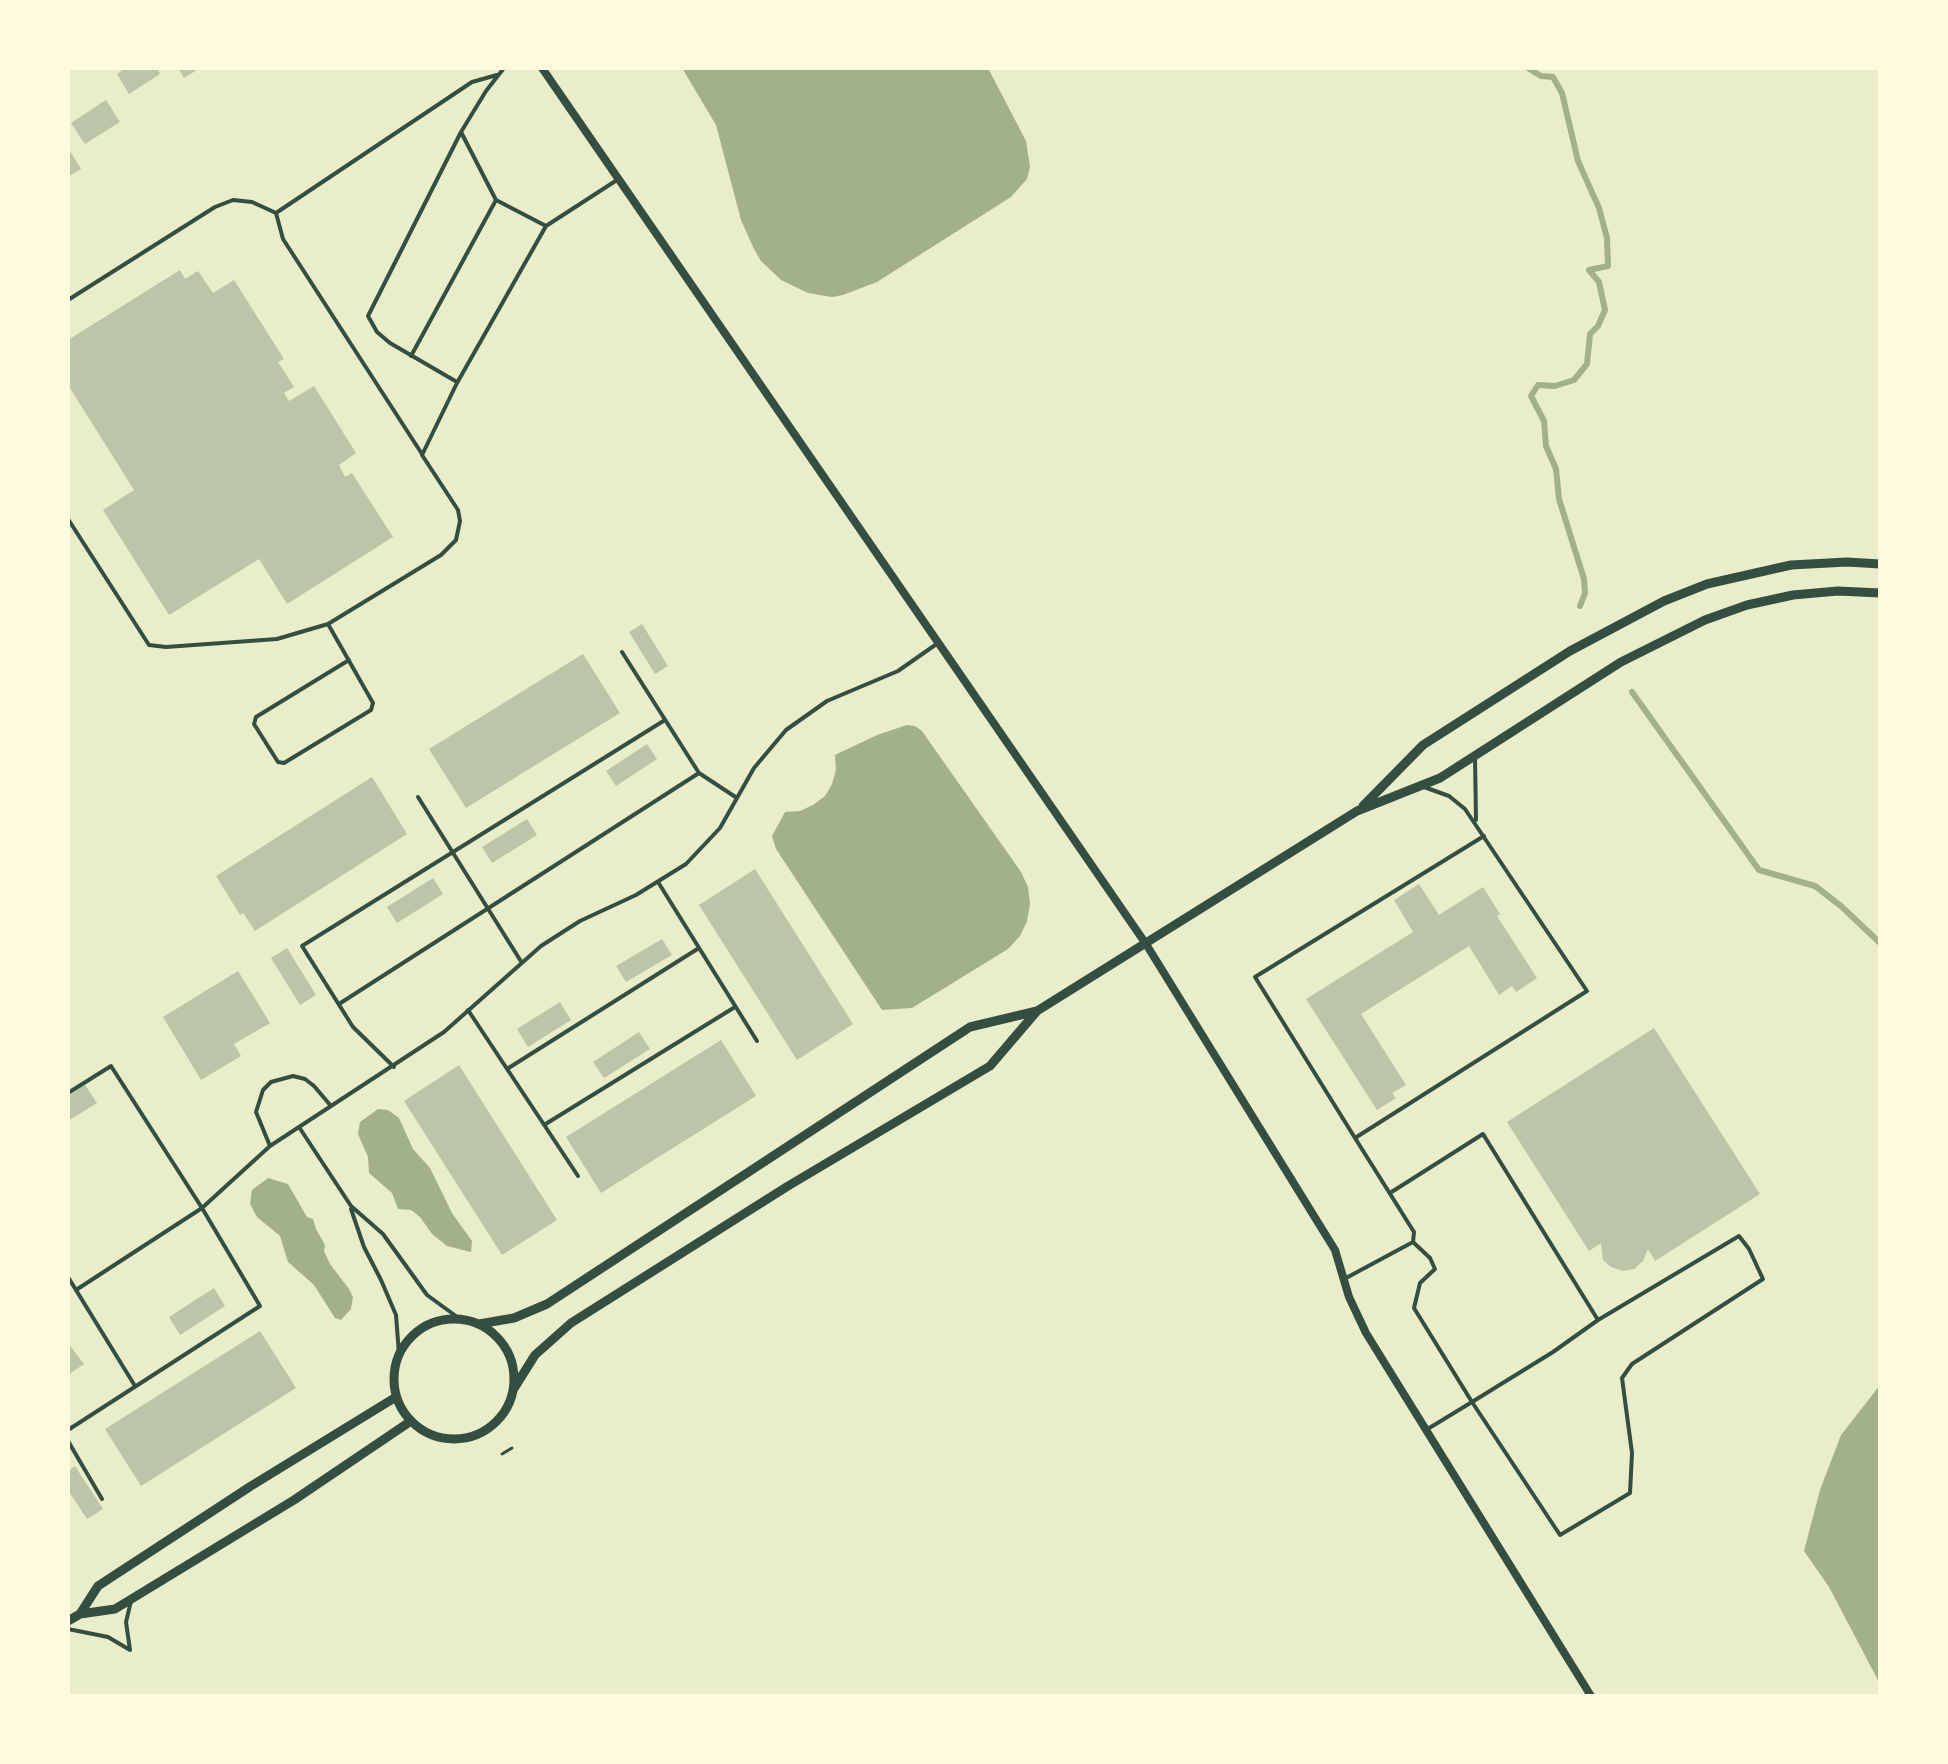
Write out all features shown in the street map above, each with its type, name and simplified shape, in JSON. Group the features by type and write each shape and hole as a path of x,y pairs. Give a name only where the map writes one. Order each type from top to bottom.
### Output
{"street":[{"path":"542,68 1146,944 1335,1250 1349,1297 1366,1333 1591,1696"},
{"path":"1357,811 1423,745 1570,651 1650,608 1707,584 1750,572 1791,565 1880,564"},
{"path":"513,1390 514,1370 507,1351 496,1335 479,1324 460,1319 441,1319 424,1326 409,1338 399,1354 394,1375 396,1397 411,1421 429,1434 450,1439 472,1437 491,1427 505,1410 513,1390 535,1355 571,1323 788,1186 990,1066 1037,1011 1357,811 1440,778 1621,662 1705,620 1747,605 1793,595 1838,591 1880,593"},
{"path":"479,1324 514,1318 547,1304 970,1027 1037,1011"},
{"path":"80,1614 98,1586 251,1486 396,1397"},
{"path":"68,1621 80,1614 115,1609 294,1500 411,1421"}],"lane":[{"path":"457,383 377,332 368,316 369,308 461,132 504,68"},
{"path":"276,213 472,82 498,74"},
{"path":"461,132 496,200 546,226"},
{"path":"422,455 457,383 546,226 619,179"},
{"path":"68,300 224,203 242,200 276,213"},
{"path":"411,356 496,200"},
{"path":"68,519 149,645 166,647 266,640 306,633 328,624 441,555 456,540 460,521 458,510 283,239 276,213"},
{"path":"328,624 349,660 373,703 371,710 284,763 278,762 254,724 256,717 349,660"},
{"path":"76,1290 202,1208 270,1146 444,1032 522,963 580,921 636,895 686,864 720,828 754,768 786,730 827,701 898,671 938,643"},
{"path":"622,652 699,773 737,798"},
{"path":"394,1067 353,1027 302,946 665,720"},
{"path":"1475,756 1476,823"},
{"path":"339,1004 699,773"},
{"path":"1355,1138 1587,991 1465,809 1449,796 1421,786"},
{"path":"418,797 522,963"},
{"path":"1413,1242 1414,1232 1255,977 1484,836"},
{"path":"658,882 757,1041"},
{"path":"507,1069 699,948"},
{"path":"544,1125 735,1007"},
{"path":"468,1010 578,1176"},
{"path":"68,1093 111,1066 202,1208 260,1306 68,1430"},
{"path":"270,1146 256,1112 263,1090 271,1082 293,1076 305,1079 331,1106"},
{"path":"299,1127 351,1206 383,1234 427,1295 460,1319"},
{"path":"1390,1193 1483,1134 1598,1320"},
{"path":"351,1206 364,1247 396,1315 399,1354"},
{"path":"1413,1242 1430,1258 1435,1269 1420,1283 1414,1308 1472,1402 1560,1535 1630,1493 1632,1453 1622,1378 1632,1364 1763,1279 1739,1236 1598,1320 1553,1352 1472,1402 1426,1430"},
{"path":"1344,1279 1413,1242"},
{"path":"68,1277 135,1386"},
{"path":"68,1441 102,1499"},
{"path":"68,1629 108,1637 130,1650 126,1622 133,1598"}],"path":[{"path":"502,1454 512,1448"}],"shaded area":[{"path":"682,68 988,68 1026,141 1030,167 1027,179 1011,197 877,282 832,297 808,293 781,280 761,261 754,249 741,220 716,125"},
{"path":"907,725 922,731 1021,872 1028,887 1030,904 1020,936 1008,949 912,1008 882,1010 776,849 772,836 785,812 800,811 825,796 836,770 835,755"},
{"path":"378,1109 388,1110 399,1118 413,1149 430,1168 452,1213 472,1241 471,1252 447,1246 411,1210 398,1209 392,1193 369,1173 368,1157 358,1134 360,1122"},
{"path":"268,1178 288,1184 307,1217 313,1219 330,1264 349,1289 353,1297 351,1309 341,1320 335,1318 314,1285 288,1262 280,1236 257,1217 250,1204 252,1190"},
{"path":"1880,1385 1880,1684 1829,1587 1804,1551 1820,1490 1841,1435"}],"building":[{"path":"126,68 157,68 160,74 129,94 117,74"},
{"path":"178,68 200,68 184,78"},
{"path":"106,100 120,122 85,144 71,123"},
{"path":"68,148 81,169 68,177"},
{"path":"180,270 185,279 198,271 213,293 234,280 284,359 278,362 294,387 284,393 289,401 314,386 356,453 339,465 345,477 352,473 393,537 287,604 259,559 169,615 103,510 134,490 68,385 68,340"},
{"path":"642,624 668,666 655,674 629,632"},
{"path":"583,654 620,713 466,808 429,749"},
{"path":"647,744 657,759 616,786 606,771"},
{"path":"372,777 407,834 255,931 243,913 240,915 216,876"},
{"path":"527,819 537,835 492,863 482,847"},
{"path":"755,869 853,1024 797,1060 699,905"},
{"path":"433,878 443,894 397,923 387,907"},
{"path":"1419,884 1439,915 1483,887 1500,914 1497,916 1537,978 1516,992 1512,986 1499,995 1469,946 1361,1014 1406,1085 1392,1093 1396,1098 1377,1110 1306,999 1413,932 1394,900"},
{"path":"662,939 672,955 626,982 616,966"},
{"path":"287,948 316,995 300,1005 271,958"},
{"path":"238,971 270,1023 234,1044 241,1056 201,1080 163,1017"},
{"path":"560,1002 571,1020 528,1047 517,1029"},
{"path":"1654,1028 1760,1194 1655,1261 1648,1249 1643,1261 1634,1269 1623,1271 1603,1260 1601,1243 1589,1251 1507,1122"},
{"path":"639,1032 650,1049 604,1078 593,1062"},
{"path":"721,1040 756,1096 601,1193 566,1137"},
{"path":"459,1065 557,1220 502,1255 404,1101"},
{"path":"85,1085 97,1103 68,1121 68,1096"},
{"path":"214,1288 225,1306 180,1335 169,1317"},
{"path":"260,1331 296,1388 141,1486 105,1429"},
{"path":"68,1343 84,1364 68,1375"},
{"path":"75,1466 103,1509 87,1519 68,1490 68,1471"}],"waterway":[{"path":"1528,68 1541,76 1553,77 1562,93 1578,161 1599,208 1607,238 1608,266 1589,270 1599,282 1605,310 1598,326 1590,334 1587,364 1574,380 1555,386 1538,385 1531,396 1544,421 1546,446 1556,469 1559,499 1584,579 1585,593 1580,606"},
{"path":"1632,692 1759,870 1815,886 1880,943"}]}
